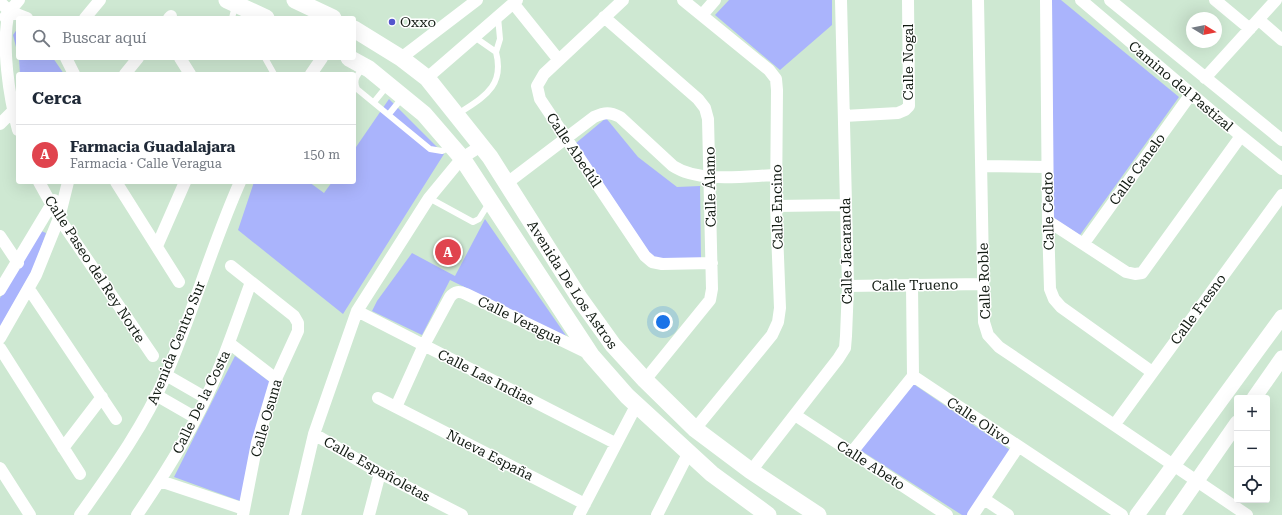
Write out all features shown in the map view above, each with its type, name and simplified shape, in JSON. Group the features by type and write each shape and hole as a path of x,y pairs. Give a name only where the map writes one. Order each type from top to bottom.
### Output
{"main road":[{"path":"295,0 328,16"},
{"path":"231,7 260,16"},
{"name":"Avenida De Los Astros","path":"356,30 401,58 427,78 481,146 507,183 580,299 613,344 645,380 695,429 751,471 818,515"},
{"name":"Avenida De Los Astros","path":"357,62 388,84 424,114 457,152 591,354 637,404 688,454 712,474 768,515"},
{"path":"712,474 726,452"}],"street":[{"path":"0,23 19,0"},
{"path":"87,16 100,0"},
{"path":"401,58 477,0"},
{"name":"Calle Abedúl","path":"623,0 558,60 539,80 538,93 540,99 645,256 652,262 662,264 712,263"},
{"name":"Calle Encino","path":"684,0 769,70 776,79 777,90 776,206 780,308 778,322 772,335 695,429"},
{"path":"702,15 715,0"},
{"name":"Calle Jacaranda","path":"751,471 845,348 848,286 841,0"},
{"name":"Calle Nogal","path":"844,116 898,112 906,110 909,106 908,0"},
{"name":"Calle Roble","path":"978,0 982,166 982,284 984,322 988,336 999,347 1198,480 1247,515"},
{"name":"Calle Cedro","path":"1046,0 1047,167 1050,289 1054,299 1061,307 1152,372"},
{"name":"Camino del Pastizal","path":"1081,0 1282,169"},
{"name":"Camino del Pastizal","path":"1110,0 1282,140"},
{"path":"1215,0 1250,29"},
{"path":"1204,78 1276,0"},
{"path":"0,2 9,11 22,16"},
{"path":"427,78 473,36 515,2 558,60"},
{"path":"9,11 5,37 13,111 16,122"},
{"name":"Calle Álamo","path":"604,17 698,99 705,108 708,119 712,263 712,289 710,300 645,380"},
{"path":"1259,20 1282,40"},
{"path":"67,60 73,72"},
{"path":"127,72 136,60"},
{"path":"181,60 189,72"},
{"path":"312,72 321,60"},
{"name":"Calle Canelo","path":"1084,243 1191,94"},
{"path":"0,124 13,111"},
{"path":"507,183 567,139 594,117 603,113 611,112 620,117 673,166 683,172 710,176 776,175"},
{"path":"1048,221 1084,243 1126,272 1135,274 1142,273 1241,136"},
{"path":"295,515 314,434 357,311 457,152 481,146"},
{"path":"982,166 1047,167"},
{"name":"Calle Paseo del Rey Norte","path":"40,184 59,218 153,356"},
{"path":"0,290 18,263 50,204 66,184"},
{"path":"0,338 29,289 41,265 59,218 68,184"},
{"path":"117,184 179,282"},
{"path":"157,246 184,184"},
{"name":"Avenida Centro Sur","path":"80,515 120,459 139,428 166,375 224,220 239,184"},
{"name":"Calle Fresno","path":"1115,424 1282,195"},
{"path":"776,206 846,205"},
{"path":"0,236 18,263"},
{"path":"231,266 250,282"},
{"name":"Calle Osuna","path":"243,512 257,443 276,379 298,331 298,323 294,316 250,282"},
{"name":"Calle De la Costa","path":"137,515 160,482 206,398 229,343 250,282"},
{"name":"Calle Trueno","path":"848,286 982,284"},
{"path":"852,452 913,376 912,285"},
{"path":"29,289 116,419"},
{"name":"Calle Veragua","path":"424,345 450,297 454,292 459,291 591,354"},
{"name":"Calle Las Indias","path":"357,311 615,443"},
{"path":"1137,515 1282,317"},
{"path":"229,343 276,379"},
{"path":"396,407 424,345"},
{"path":"0,348 62,448 80,474"},
{"path":"1256,395 1282,358"},
{"path":"166,375 206,398"},
{"name":"Calle Olivo","path":"913,376 1122,515"},
{"path":"156,395 196,418"},
{"path":"62,448 102,397"},
{"name":"Nueva España","path":"378,398 585,504"},
{"path":"579,515 615,443 637,404"},
{"name":"Calle Abeto","path":"795,415 947,515"},
{"path":"1173,515 1234,427"},
{"name":"Calle Españoletas","path":"314,434 380,472 462,515"},
{"path":"973,515 1018,447"},
{"path":"657,515 688,454"},
{"path":"0,468 24,513"},
{"path":"369,515 380,472"},
{"path":"160,482 243,512"},
{"path":"984,499 1008,515"}],"lane":[{"path":"457,115 484,96 498,77 499,65 496,52 500,39 498,15"},
{"path":"473,36 496,52"},
{"path":"266,60 273,72"},
{"path":"356,76 357,62"},
{"path":"374,102 388,84"},
{"path":"356,87 430,149 457,152"},
{"path":"389,114 404,97"},
{"path":"429,198 473,222 479,219 490,201"}],"shaded area":[{"path":"729,0 832,0 832,25 780,70 715,15"},
{"path":"1052,0 1061,0 1179,97 1080,235 1053,218"},
{"path":"16,31 16,47 13,35"},
{"path":"19,60 54,60 63,72 20,72"},
{"path":"389,99 444,154 343,314 238,230 253,184 312,184 324,193 331,184 356,184 356,147"},
{"path":"606,118 638,157 677,187 700,186 701,259 654,260 576,143"},
{"path":"485,219 567,337 450,280 422,335 372,311 377,301 412,253 455,276"},
{"path":"39,230 46,233 35,265 0,327 0,298 22,265"},
{"path":"235,356 270,382 240,501 174,477"},
{"path":"912,383 1010,450 967,515 962,515 860,450"}],"place":[{"name":"Oxxo","path":"392,22"},
{"name":"Farmacia Guadalajara","path":"448,252"}]}
